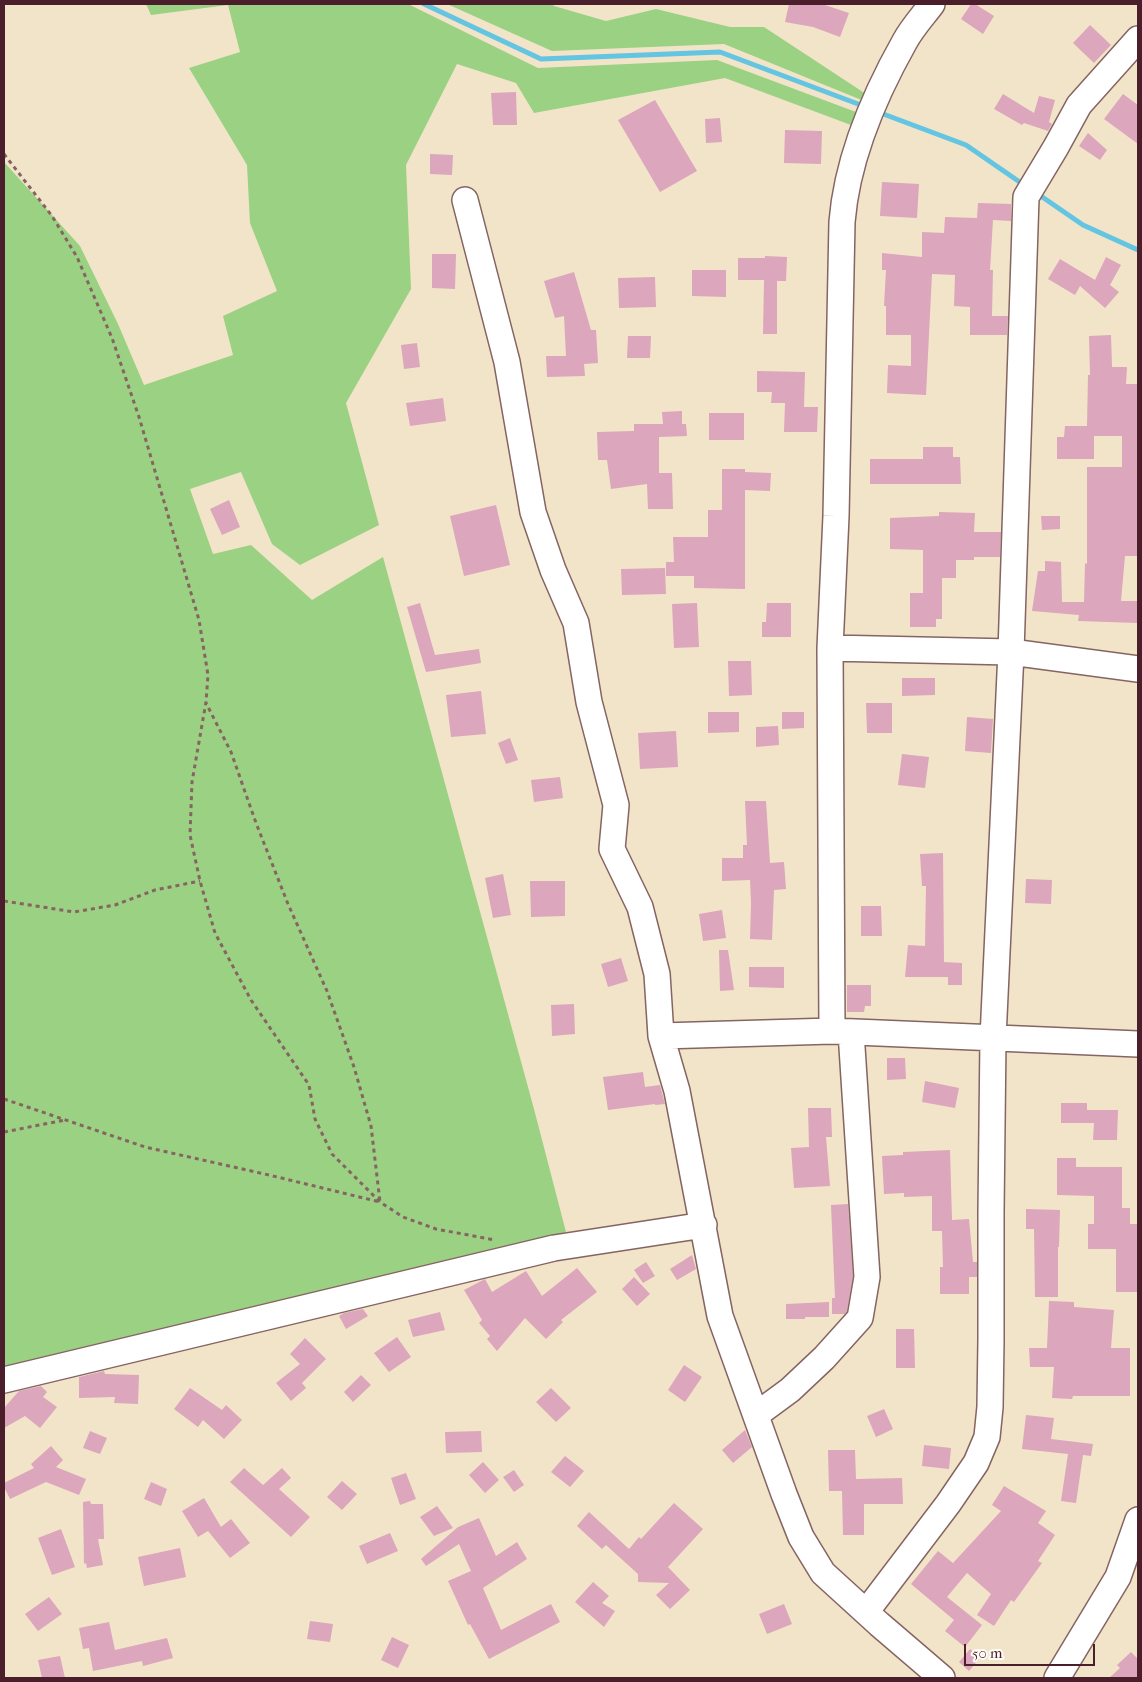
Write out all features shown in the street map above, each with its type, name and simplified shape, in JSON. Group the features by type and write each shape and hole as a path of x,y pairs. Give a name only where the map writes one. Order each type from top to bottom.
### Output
{"street":[{"path":"756,1415 790,1390 824,1358 860,1318 867,1277 841,1032 830,648 836,516 842,222 844,197 850,171 866,122 906,40 932,4"},
{"path":"866,1612 954,1496 976,1463 987,1437 990,1407 991,1350 993,1038 1032,187 1079,105 1138,39"},
{"path":"465,200 507,362 533,512 553,570 576,623 589,702 616,805 612,849 640,907 657,974 661,1036 677,1091 720,1316 801,1538 823,1572 942,1678"},
{"path":"830,648 1011,652 1138,669"},
{"path":"661,1036 841,1032 1138,1044"},
{"path":"4,1380 554,1248 704,1225"},
{"path":"520,1244 554,1248"},
{"path":"1057,1678 1118,1578 1138,1520"}],"path":[{"path":"4,154 52,216 77,256 112,338 139,417 199,620 208,675 206,702 192,782 190,835 200,881 215,933 251,1000 309,1085 315,1119 332,1154 380,1202 403,1217 436,1228 520,1244"},
{"path":"206,702 231,752 256,823 288,904 330,999 354,1067 371,1126 380,1202"},
{"path":"4,900 74,912 115,904 156,890 200,881"},
{"path":"4,1099 145,1147 380,1202"},
{"path":"4,1132 66,1120"}],"green space":[{"path":"146,4 408,4 538,68 717,60 856,112 851,125 725,78 534,113 516,83 457,64 406,165 411,289 346,403 379,525 300,565 272,544 241,472 190,489 213,554 251,545 312,600 383,557 566,1232 4,1370 4,162 80,246 118,324 144,385 233,355 223,316 277,291 250,223 247,165 189,68 240,52 228,5 151,15"},
{"path":"447,4 552,4 606,21 656,9 730,27 764,27 869,96 864,101 724,44 552,51"}],"building":[{"path":"789,4 822,4 849,13 840,37 813,27 785,22"},
{"path":"971,4 975,4 994,16 983,34 961,19"},
{"path":"1090,25 1111,45 1094,63 1073,43"},
{"path":"516,92 517,125 493,125 491,93"},
{"path":"1003,94 1034,113 1039,96 1055,100 1049,122 1052,124 1048,131 1024,123 1022,125 994,109"},
{"path":"1123,94 1138,105 1138,144 1104,119"},
{"path":"655,100 697,171 660,192 618,120"},
{"path":"720,118 722,142 706,143 705,119"},
{"path":"785,130 822,131 821,164 784,163"},
{"path":"1088,133 1107,150 1100,160 1079,146"},
{"path":"430,154 453,155 452,175 430,174"},
{"path":"882,182 919,184 917,218 880,216"},
{"path":"978,203 1011,204 1011,221 993,220 990,270 993,270 992,316 1008,316 1007,335 970,335 970,307 954,306 955,275 932,274 926,395 887,393 888,365 911,366 911,335 886,335 886,306 884,306 886,270 882,270 882,253 922,257 922,232 944,233 945,217 977,218"},
{"path":"432,254 456,254 455,289 432,288"},
{"path":"765,256 787,257 786,281 777,281 777,334 763,334 764,280 738,280 738,258 765,258"},
{"path":"1106,257 1121,265 1110,285 1119,292 1105,308 1080,286 1075,295 1048,279 1060,259 1095,280"},
{"path":"692,270 726,270 726,297 692,296"},
{"path":"574,272 591,330 596,330 598,363 584,364 585,376 547,377 546,356 566,356 564,316 555,318 544,281"},
{"path":"655,277 656,307 619,308 618,278"},
{"path":"1111,335 1112,367 1127,367 1126,384 1138,384 1138,556 1125,556 1121,601 1138,601 1138,623 1078,621 1079,615 1032,611 1038,571 1045,571 1045,561 1061,562 1062,602 1084,602 1085,563 1087,564 1087,467 1122,467 1122,436 1094,436 1094,459 1057,459 1057,437 1064,437 1065,426 1087,426 1088,375 1090,375 1089,336"},
{"path":"628,336 651,336 650,358 627,358"},
{"path":"417,343 420,367 404,369 401,345"},
{"path":"757,371 805,372 804,407 818,407 817,432 784,432 785,403 771,403 772,392 757,392"},
{"path":"443,398 446,421 410,426 406,403"},
{"path":"682,411 682,424 686,424 687,436 659,437 659,473 672,473 673,509 648,509 647,484 611,489 607,460 598,460 597,432 634,431 634,424 663,424 662,412"},
{"path":"709,413 744,413 744,440 709,440"},
{"path":"923,447 953,447 953,457 960,457 961,484 870,484 870,459 923,459"},
{"path":"722,469 745,469 745,472 771,473 770,491 745,490 745,589 694,588 694,576 666,576 666,562 674,562 673,537 708,537 708,510 722,510"},
{"path":"229,500 240,527 222,535 210,509"},
{"path":"496,505 510,565 464,576 450,516"},
{"path":"939,512 975,513 974,532 1001,532 1000,557 974,557 974,560 956,560 956,578 942,578 942,619 936,619 936,627 910,627 910,593 923,593 923,550 890,549 890,518 939,516"},
{"path":"1041,516 1060,516 1060,529 1042,530"},
{"path":"665,568 666,594 622,595 621,569"},
{"path":"420,603 435,655 479,649 481,663 426,672 407,607"},
{"path":"697,603 699,647 674,648 672,604"},
{"path":"767,603 791,603 791,637 762,637 762,622 766,622"},
{"path":"728,661 751,661 752,695 729,696"},
{"path":"902,678 935,678 935,695 902,696"},
{"path":"481,691 486,734 451,737 446,695"},
{"path":"866,703 892,703 892,733 867,733"},
{"path":"708,712 739,712 739,732 708,733"},
{"path":"782,712 804,712 804,728 782,729"},
{"path":"967,717 993,719 991,753 965,751"},
{"path":"778,726 779,745 756,747 756,727"},
{"path":"676,731 678,767 640,769 638,733"},
{"path":"510,738 518,760 506,764 498,743"},
{"path":"902,754 929,757 925,788 898,785"},
{"path":"560,777 563,798 534,802 531,780"},
{"path":"745,801 766,801 770,863 784,862 786,889 774,890 772,940 750,939 750,880 722,881 722,858 743,858 743,845 747,845"},
{"path":"943,853 944,962 962,963 962,985 948,985 948,977 905,977 908,945 925,946 926,886 922,886 920,854"},
{"path":"503,874 511,915 493,918 485,878"},
{"path":"1026,879 1052,880 1051,904 1025,903"},
{"path":"530,881 565,881 565,916 531,917"},
{"path":"861,906 881,906 882,936 861,936"},
{"path":"722,910 726,938 703,941 699,914"},
{"path":"719,950 728,950 734,990 720,991"},
{"path":"621,958 628,981 608,987 601,964"},
{"path":"749,967 784,967 784,988 749,987"},
{"path":"847,985 871,985 871,1006 865,1006 864,1012 847,1012"},
{"path":"574,1004 575,1034 552,1036 551,1005"},
{"path":"887,1058 905,1058 906,1079 887,1080"},
{"path":"643,1072 645,1087 660,1085 665,1104 608,1110 603,1077"},
{"path":"925,1081 959,1088 955,1108 922,1102"},
{"path":"1061,1103 1087,1103 1087,1110 1118,1110 1117,1140 1093,1140 1094,1123 1061,1123"},
{"path":"808,1108 831,1108 832,1137 826,1137 830,1186 794,1188 791,1148 809,1147"},
{"path":"950,1150 952,1220 969,1219 973,1262 977,1262 977,1277 969,1277 969,1294 940,1294 940,1267 943,1267 942,1231 932,1231 932,1196 904,1197 904,1193 884,1194 882,1156 903,1155 903,1152"},
{"path":"1057,1158 1076,1158 1076,1167 1122,1167 1122,1208 1130,1208 1130,1224 1137,1224 1138,1292 1116,1292 1116,1249 1088,1249 1088,1224 1094,1224 1094,1196 1057,1195"},
{"path":"848,1204 853,1276 847,1311 845,1314 832,1314 832,1298 835,1298 831,1205"},
{"path":"1026,1209 1060,1210 1058,1297 1035,1297 1034,1229 1026,1229"},
{"path":"692,1255 696,1269 677,1280 670,1269"},
{"path":"646,1262 655,1276 643,1283 634,1270"},
{"path":"577,1268 597,1292 561,1320 563,1322 546,1339 525,1318 497,1351 487,1339 490,1336 479,1323 482,1320 464,1290 485,1279 492,1292 526,1271 542,1296"},
{"path":"634,1277 650,1294 637,1306 622,1289"},
{"path":"1049,1301 1074,1302 1074,1307 1114,1310 1111,1348 1130,1348 1130,1396 1073,1396 1072,1399 1052,1398 1054,1367 1030,1367 1029,1348 1047,1348"},
{"path":"829,1302 829,1317 786,1319 786,1304"},
{"path":"363,1309 368,1316 346,1329 339,1316"},
{"path":"440,1312 445,1330 413,1337 408,1320"},
{"path":"896,1329 914,1329 915,1368 896,1368"},
{"path":"397,1337 411,1357 389,1372 374,1353"},
{"path":"305,1338 326,1359 302,1383 306,1388 291,1401 276,1383 300,1364 290,1354"},
{"path":"684,1365 702,1377 685,1402 668,1390"},
{"path":"104,1371 105,1374 139,1375 138,1404 114,1403 115,1397 79,1398 79,1377"},
{"path":"361,1375 371,1385 353,1402 344,1392"},
{"path":"41,1386 47,1392 43,1397 57,1407 40,1428 25,1416 4,1428 4,1408 19,1391"},
{"path":"190,1388 222,1410 226,1405 242,1420 224,1439 203,1420 198,1427 174,1409"},
{"path":"551,1388 571,1408 556,1422 536,1402"},
{"path":"884,1409 893,1429 876,1437 867,1416"},
{"path":"1026,1415 1054,1418 1051,1439 1093,1444 1091,1456 1083,1455 1076,1503 1061,1501 1068,1454 1022,1449"},
{"path":"745,1430 752,1447 733,1463 722,1450"},
{"path":"90,1431 107,1438 100,1454 83,1448"},
{"path":"481,1431 482,1452 446,1453 445,1432"},
{"path":"924,1445 951,1448 949,1469 922,1466"},
{"path":"51,1446 63,1460 56,1467 86,1479 79,1495 46,1482 10,1499 4,1483 34,1468 31,1464"},
{"path":"828,1450 855,1450 856,1479 902,1478 903,1504 864,1504 864,1535 843,1535 842,1491 829,1491"},
{"path":"565,1456 584,1471 570,1487 551,1472"},
{"path":"483,1462 499,1480 485,1493 469,1475"},
{"path":"244,1468 263,1485 282,1468 291,1478 279,1489 310,1517 291,1537 230,1482"},
{"path":"514,1470 524,1485 514,1492 503,1477"},
{"path":"406,1473 416,1499 400,1505 391,1478"},
{"path":"342,1481 357,1494 342,1510 327,1497"},
{"path":"151,1482 167,1489 161,1506 144,1499"},
{"path":"1004,1486 1046,1511 1038,1523 1055,1535 1038,1561 1042,1563 1014,1602 1011,1600 994,1626 977,1615 991,1594 967,1573 947,1597 982,1625 965,1647 945,1631 954,1620 911,1584 938,1551 953,1563 1001,1511 992,1505"},
{"path":"204,1498 221,1527 231,1519 250,1543 230,1558 208,1531 198,1537 182,1511"},
{"path":"90,1501 91,1504 103,1504 104,1539 98,1539 103,1565 87,1568 86,1563 84,1564 83,1502"},
{"path":"674,1503 703,1529 668,1567 690,1590 670,1609 656,1595 669,1583 638,1582 638,1574 606,1545 602,1549 577,1526 589,1512 629,1549 639,1537 641,1539"},
{"path":"437,1506 453,1528 434,1536 420,1517"},
{"path":"479,1518 496,1556 517,1542 527,1559 483,1588 501,1630 551,1604 560,1622 489,1659 470,1624 468,1625 448,1581 471,1571 459,1544 426,1566 421,1559 458,1527"},
{"path":"61,1529 75,1567 52,1575 38,1538"},
{"path":"390,1533 398,1551 367,1564 359,1546"},
{"path":"180,1548 186,1577 144,1586 138,1557"},
{"path":"593,1582 609,1596 602,1603 615,1611 604,1627 575,1602"},
{"path":"49,1597 62,1614 38,1631 25,1614"},
{"path":"784,1604 792,1624 767,1634 759,1614"},
{"path":"310,1621 333,1624 330,1642 307,1639"},
{"path":"109,1622 115,1650 167,1638 173,1658 143,1666 142,1661 93,1671 89,1648 83,1649 79,1628"},
{"path":"392,1637 409,1645 398,1668 381,1660"},
{"path":"970,1649 980,1658 969,1671 959,1662"},
{"path":"1131,1652 1138,1659 1138,1678 1109,1678 1120,1668 1117,1665"},
{"path":"60,1656 65,1678 42,1678 38,1660"}],"waterway":[{"path":"424,4 541,59 720,52 866,107"},
{"path":"878,112 966,145 1024,185"},
{"path":"1035,192 1083,225 1138,250"}]}
